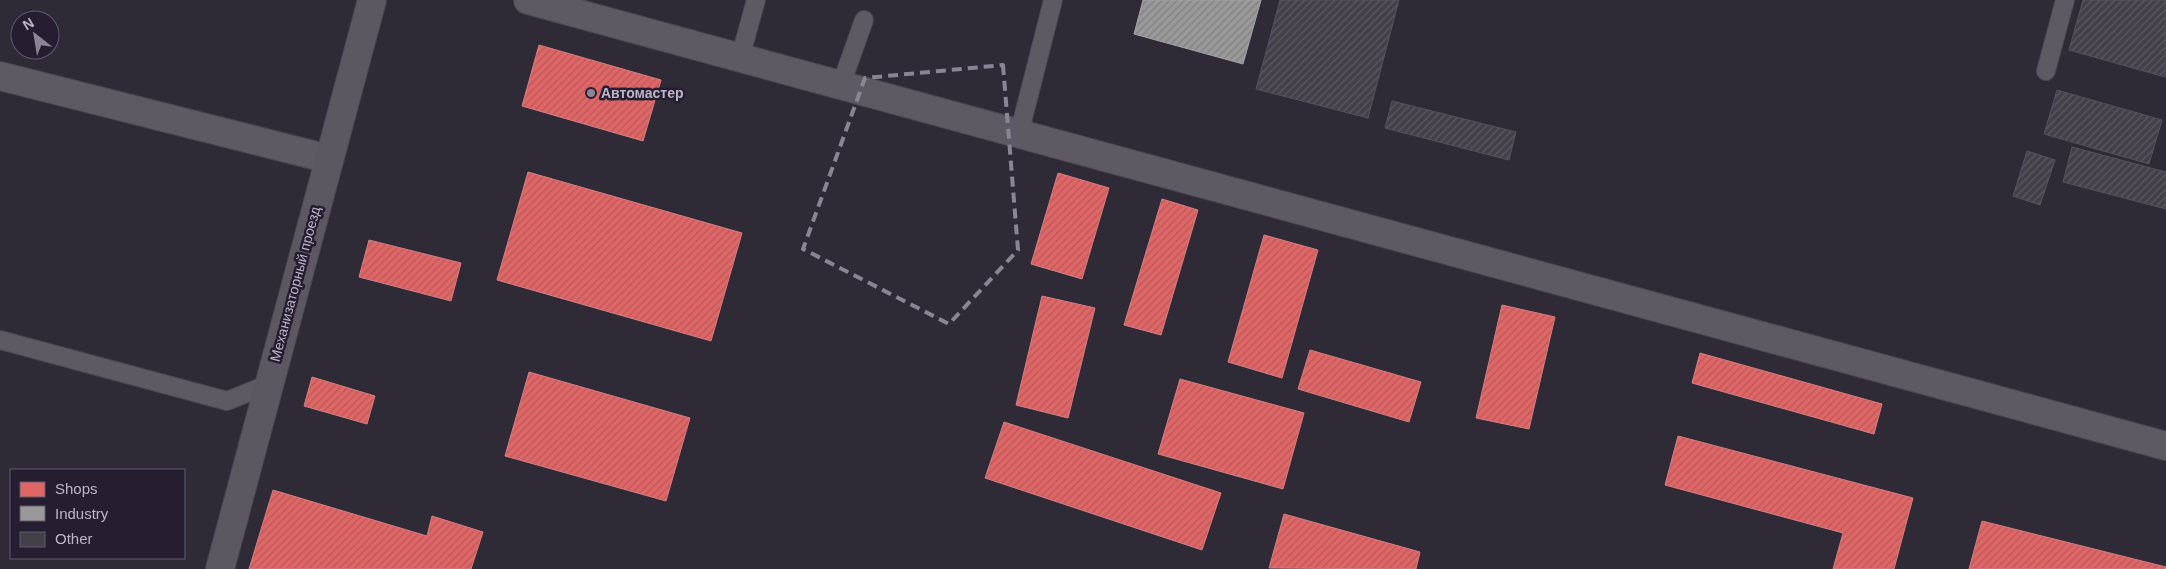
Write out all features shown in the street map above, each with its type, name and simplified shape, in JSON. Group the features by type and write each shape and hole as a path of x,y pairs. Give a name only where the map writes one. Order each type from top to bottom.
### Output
{"street":[{"name":"Механизаторный проезд","path":"220,569 372,0"},
{"path":"528,0 2166,446"},
{"path":"0,76 329,159"}],"lane":[{"path":"740,58 756,0"},
{"path":"1019,134 1053,0"},
{"path":"2046,71 2065,0"},
{"path":"841,85 864,20"},
{"path":"0,340 227,401 269,384"}],"highlighted area":[{"path":"1003,65 1018,250 949,324 803,249 865,78"}],"building: Shops":[{"name":"Автомастер","path":"539,45 661,80 643,141 522,106"},
{"path":"528,172 742,233 711,341 497,280"},
{"path":"1058,173 1109,188 1082,279 1031,264"},
{"path":"1162,199 1198,210 1161,335 1124,325"},
{"path":"1264,235 1318,250 1282,378 1228,362"},
{"path":"369,240 461,263 451,301 359,277"},
{"path":"1042,296 1095,308 1068,418 1016,405"},
{"path":"1502,305 1555,317 1529,429 1476,418"},
{"path":"1310,350 1421,382 1409,422 1298,389"},
{"path":"1700,353 1882,404 1874,434 1692,383"},
{"path":"529,372 690,418 666,501 505,456"},
{"path":"312,377 375,396 367,424 304,406"},
{"path":"1180,379 1304,413 1283,489 1158,454"},
{"path":"1004,422 1221,493 1202,550 985,478"},
{"path":"1678,436 1913,498 1894,569 1833,569 1843,533 1665,485"},
{"path":"273,490 427,536 432,516 483,532 471,569 249,569"},
{"path":"1284,514 1420,552 1416,569 1269,568"},
{"path":"1982,521 2166,567 2166,569 1969,569"}],"building: Industry":[{"path":"1143,0 1261,0 1243,64 1134,34"}],"building: Other":[{"path":"1280,0 1399,0 1368,118 1256,89"},
{"path":"2083,0 2166,0 2165,77 2069,50"},
{"path":"2057,90 2162,120 2149,164 2044,134"},
{"path":"1392,101 1516,132 1509,160 1385,128"},
{"path":"2072,147 2166,172 2166,209 2063,182"},
{"path":"2027,151 2055,160 2040,205 2013,196"}],"place":[{"name":"Автомастер","path":"591,93"}]}
